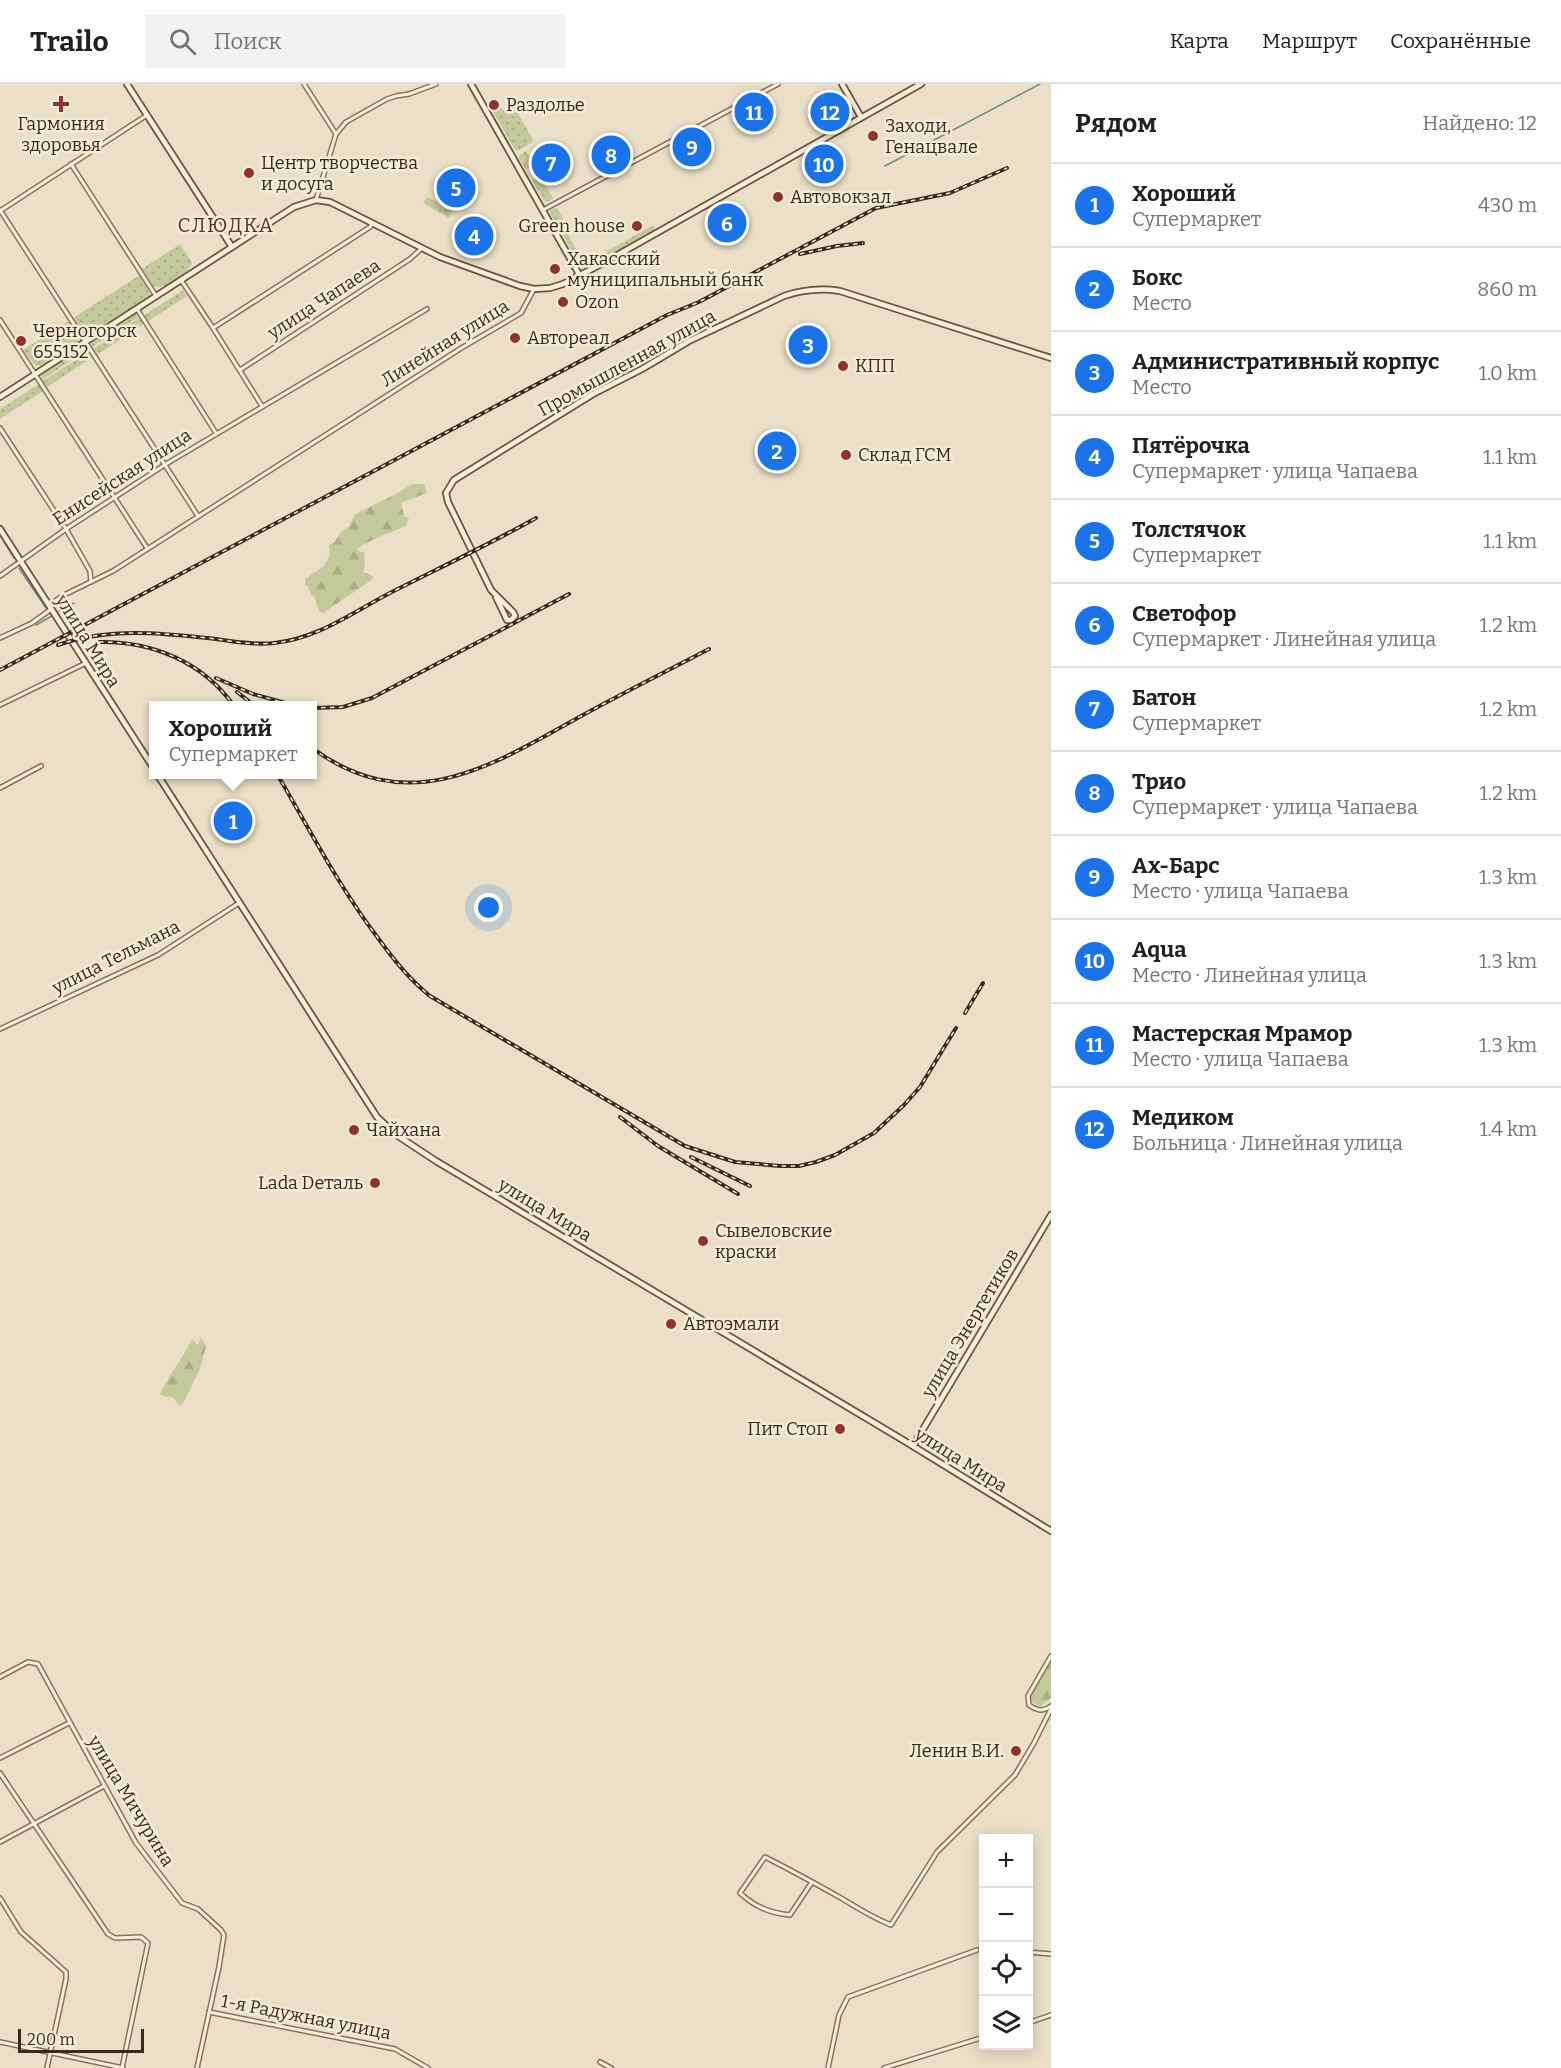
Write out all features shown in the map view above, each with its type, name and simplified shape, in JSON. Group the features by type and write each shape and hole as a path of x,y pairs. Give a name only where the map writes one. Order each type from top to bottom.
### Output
{"main road":[{"path":"127,84 232,247"},
{"path":"471,84 580,276"},
{"path":"842,84 861,117"},
{"path":"2,396 294,207 316,200 330,202 459,264 520,286 534,289 550,288 580,276 921,84"},
{"name":"Промышленная улица","path":"496,597 513,612 514,616 511,620 504,617 448,502 446,493 454,480 593,394 689,341 784,296 821,289 840,291 1051,358"},
{"name":"улица Мира","path":"0,528 149,763"},
{"name":"улица Мира","path":"160,779 377,1117 394,1134 1051,1531"},
{"name":"улица Энергетиков","path":"913,1446 1051,1215"}],"street":[{"path":"304,84 336,134 336,142 316,200"},
{"path":"336,134 346,122 387,99 414,93 435,84"},
{"path":"543,210 778,84"},
{"path":"147,115 0,211 198,516"},
{"path":"71,164 156,297"},
{"name":"улица Чапаева","path":"213,328 373,223"},
{"name":"улица Чапаева","path":"240,370 410,260 422,248"},
{"path":"181,280 262,406"},
{"name":"Линейная улица","path":"0,638 32,623 50,607 112,572 463,347 521,313 534,289"},
{"path":"136,309 216,433"},
{"name":"Енисейская улица","path":"0,576 66,529 166,464 427,309"},
{"path":"0,320 148,548"},
{"path":"0,390 2,396"},
{"path":"0,428 66,529 90,571 91,582"},
{"path":"0,705 86,663"},
{"path":"0,788 40,766"},
{"name":"улица Тельмана","path":"0,1029 158,955 241,902"},
{"path":"1051,1656 1028,1696 1029,1704 1037,1710 1051,1708"},
{"name":"улица Мичурина","path":"0,1677 28,1662 38,1664 136,1843 182,1904 198,1909 221,1930 223,1941 209,2012"},
{"path":"812,1882 790,1915 771,1913 749,1902 740,1893 765,1857 812,1882 891,1925 937,1852 1015,1775 1051,1708"},
{"path":"0,1758 69,1723"},
{"path":"0,1773 108,1934 115,1938 141,1937 148,1943 122,2068 0,2042"},
{"path":"0,1842 104,1786"},
{"path":"0,1898 21,1932 66,1972 47,2068"},
{"path":"828,2068 839,2015 848,1996 977,1950"},
{"path":"1033,1952 1051,1954"},
{"path":"197,2068 209,2012"},
{"name":"1-я Радужная улица","path":"209,2012 395,2049 428,2068"},
{"path":"1033,2022 1051,2015"},
{"path":"884,2068 979,2039"},
{"path":"600,2062 611,2068"}],"green space":[{"path":"514,106 533,142 519,150 515,150 493,112 501,107 503,110"},
{"path":"526,151 553,198 547,202 544,201 532,181 535,177 530,168 525,169 519,158"},
{"path":"427,197 453,211 449,218 423,203"},
{"path":"558,209 563,219 561,222 582,260 587,262 598,257 600,261 588,265 578,261 550,213 550,210"},
{"path":"653,225 655,229 606,258 603,257 604,253"},
{"path":"180,244 192,263 190,267 171,283 154,287 142,269"},
{"path":"140,275 149,289 150,296 88,335 84,334 73,318"},
{"path":"183,290 187,296 147,322 143,316"},
{"path":"134,314 139,317 92,347 92,342"},
{"path":"139,318 144,324 97,355 93,349"},
{"path":"69,321 78,335 79,342 39,366 35,365 23,350"},
{"path":"82,348 87,350 42,380 41,375"},
{"path":"88,352 92,358 47,387 43,381"},
{"path":"39,384 43,391 0,419 0,409"},
{"path":"412,484 424,484 427,493 401,503 404,516 409,518 406,526 357,549 364,552 363,572 373,576 373,579 323,613 319,611 314,596 305,585 305,579 324,566 330,555 329,545 334,543 340,533 349,526 355,514"},
{"path":"201,1337 206,1346 200,1369 182,1405 179,1406 174,1398 160,1395 192,1339 198,1345"},
{"path":"1051,1659 1051,1698 1040,1707 1032,1702 1030,1697"}],"waterway":[{"path":"885,166 1040,84"},
{"path":"0,535 14,558"},
{"path":"19,568 46,608"},
{"path":"59,611 74,603"},
{"path":"36,625 52,616"}],"railway":[{"path":"0,670 667,315 699,302 876,208 950,193 1007,168"},
{"path":"800,254 863,243"},
{"path":"58,645 97,636 136,633 252,643 290,640 334,624 536,518"},
{"path":"317,708 343,707 372,698 569,594"},
{"path":"99,642 138,645 175,657 207,677 230,701"},
{"path":"317,751 348,769 383,780 417,782 450,777 484,766 516,751 709,649"},
{"path":"216,678 253,694 278,701"},
{"path":"237,692 249,701"},
{"path":"280,779 350,899 390,954 422,990 685,1146 735,1162 780,1166 799,1166 835,1155 874,1133 904,1105 920,1087 956,1028"},
{"path":"965,1013 983,983"},
{"path":"620,1117 658,1146 738,1194"},
{"path":"691,1157 750,1186"}],"place":[{"name":"Гармония здоровья","path":"61,104"},
{"name":"Раздолье","path":"494,105"},
{"name":"Мастерская Мрамор","path":"754,112"},
{"name":"Медиком","path":"830,112"},
{"name":"Заходи, Генацвале","path":"873,136"},
{"name":"Ах-Барс","path":"692,147"},
{"name":"Трио","path":"611,155"},
{"name":"Батон","path":"551,163"},
{"name":"Aqua","path":"824,164"},
{"name":"Центр творчества и досуга","path":"249,173"},
{"name":"Толстячок","path":"456,188"},
{"name":"Автовокзал","path":"778,197"},
{"name":"Светофор","path":"727,223"},
{"name":"Green house","path":"637,226"},
{"name":"Пятёрочка","path":"474,236"},
{"name":"Хакасский муниципальный банк","path":"555,269"},
{"name":"Ozon","path":"563,302"},
{"name":"Автореал","path":"515,338"},
{"name":"Черногорск 655152","path":"21,341"},
{"name":"Административный корпус","path":"808,345"},
{"name":"КПП","path":"843,366"},
{"name":"Бокс","path":"777,451"},
{"name":"Склад ГСМ","path":"846,455"},
{"name":"Хороший","path":"233,821"},
{"name":"Чайхана","path":"354,1130"},
{"name":"Lada Dеталь","path":"375,1183"},
{"name":"Сывеловские краски","path":"703,1241"},
{"name":"Автоэмали","path":"671,1324"},
{"name":"Пит Стоп","path":"840,1429"},
{"name":"Ленин В.И.","path":"1016,1751"}],"district":[{"name":"СЛЮДКА","path":"226,225"}]}
